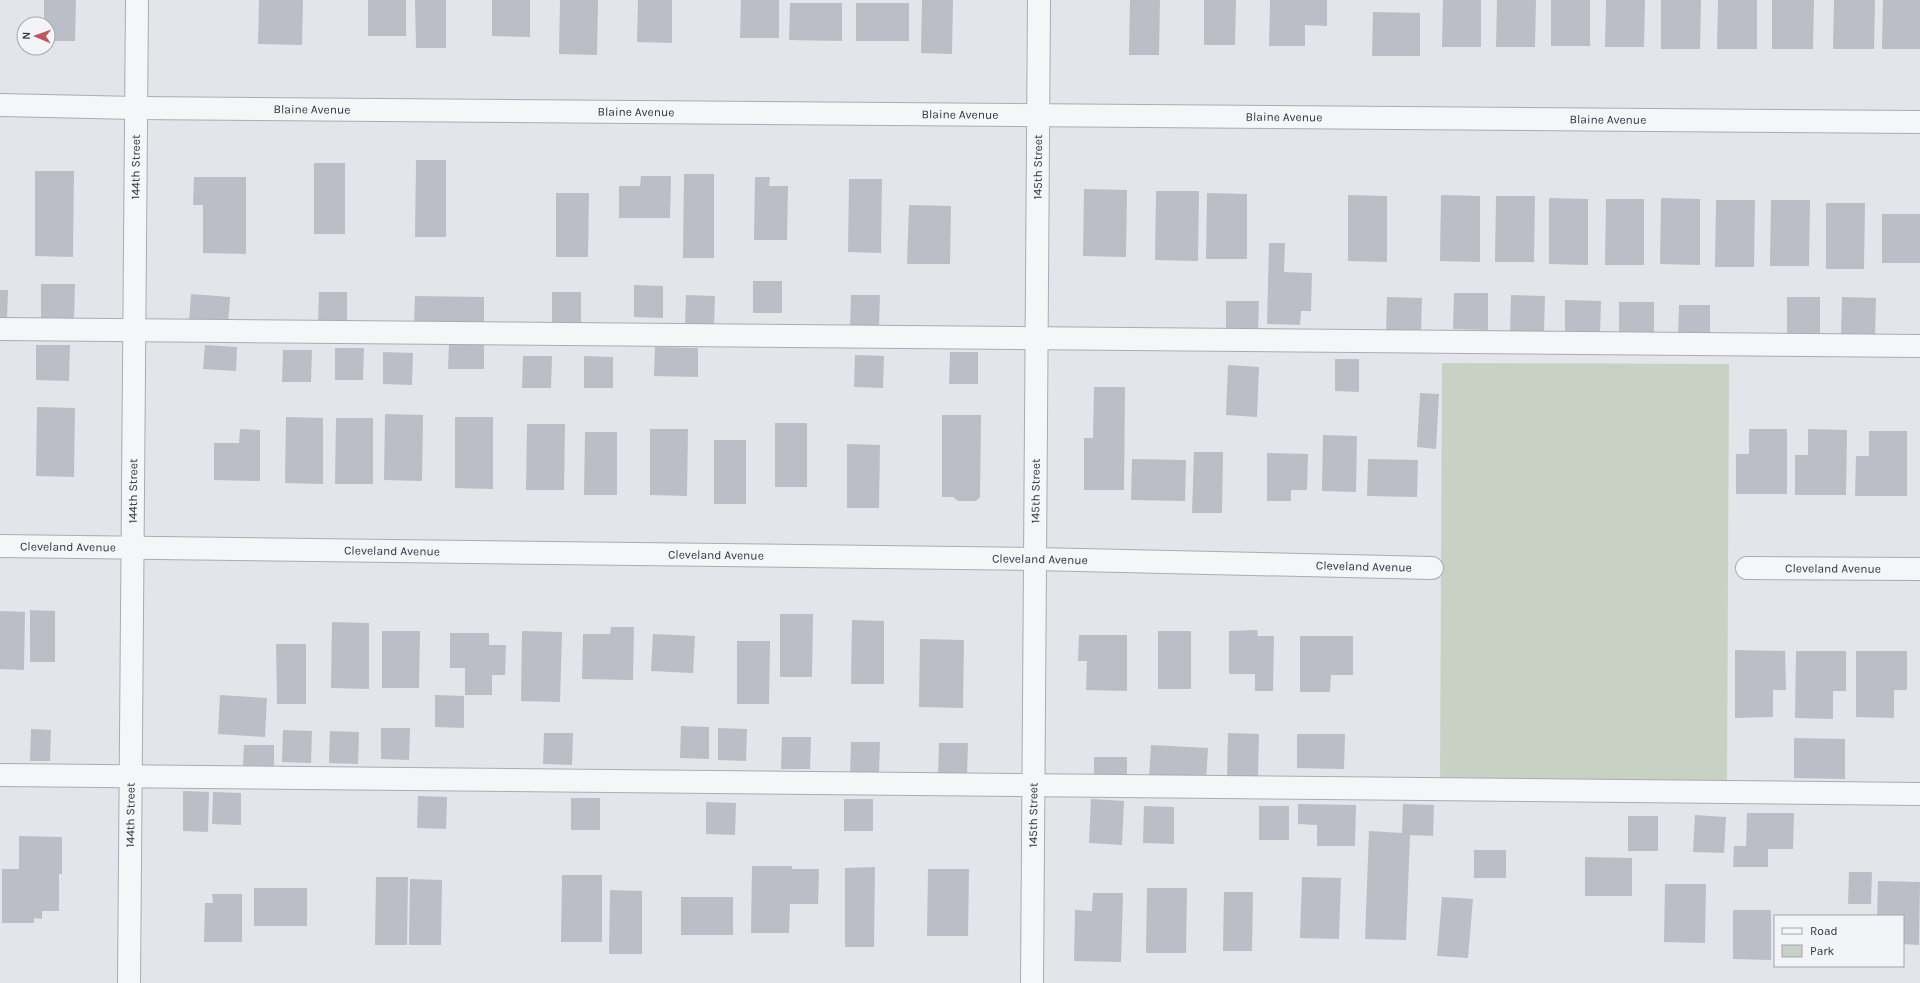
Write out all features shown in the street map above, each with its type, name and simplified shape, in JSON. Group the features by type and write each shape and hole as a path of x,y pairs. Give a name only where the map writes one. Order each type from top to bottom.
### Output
{"street":[{"name":"144th Street","path":"129,983 137,0"},
{"name":"145th Street","path":"1032,983 1039,0"},
{"name":"Blaine Avenue","path":"0,105 136,108 1920,122"},
{"path":"0,329 1920,346"},
{"name":"Cleveland Avenue","path":"0,546 1035,559 1432,568"},
{"name":"Cleveland Avenue","path":"1747,568 1920,569"},
{"path":"0,775 131,778 1920,794"}],"green space":[{"path":"1442,363 1729,364 1727,785 1440,784"}],"building":[{"path":"44,0 76,0 75,41 56,41 56,16 44,16"},
{"path":"259,0 303,0 302,45 258,44"},
{"path":"368,0 406,0 406,36 368,36"},
{"path":"415,0 446,0 446,48 416,48"},
{"path":"492,0 530,0 530,37 492,36"},
{"path":"560,0 598,0 597,55 559,54"},
{"path":"638,0 672,0 672,43 637,42"},
{"path":"741,0 779,0 779,38 740,38"},
{"path":"922,0 953,0 952,54 921,53"},
{"path":"1130,0 1160,0 1159,55 1129,55"},
{"path":"1204,0 1236,0 1235,45 1204,45"},
{"path":"1270,0 1327,0 1327,26 1305,25 1305,46 1269,46"},
{"path":"1443,0 1481,0 1481,47 1442,47"},
{"path":"1497,0 1536,0 1535,47 1496,47"},
{"path":"1551,0 1590,0 1590,46 1551,46"},
{"path":"1606,0 1645,0 1644,47 1605,47"},
{"path":"1661,0 1701,0 1700,49 1661,49"},
{"path":"1718,0 1757,0 1757,49 1717,49"},
{"path":"1772,0 1814,0 1813,49 1772,49"},
{"path":"1834,0 1875,0 1874,49 1833,49"},
{"path":"1883,0 1920,0 1920,49 1882,49"},
{"path":"790,3 842,3 842,41 789,40"},
{"path":"856,3 909,3 909,41 856,41"},
{"path":"1373,12 1420,13 1420,56 1372,56"},
{"path":"416,160 446,160 446,237 415,237"},
{"path":"314,163 345,163 345,234 314,234"},
{"path":"35,171 74,171 73,257 35,256"},
{"path":"684,174 714,174 714,258 683,258"},
{"path":"641,176 671,176 670,218 619,218 619,186 640,186"},
{"path":"194,177 246,177 246,254 203,253 203,205 193,205"},
{"path":"755,177 770,177 769,186 788,186 787,240 754,240"},
{"path":"849,179 882,179 881,253 848,252"},
{"path":"1084,189 1127,190 1126,257 1083,256"},
{"path":"1156,191 1199,191 1198,261 1155,260"},
{"path":"556,193 589,193 588,257 556,257"},
{"path":"1207,193 1247,194 1247,259 1206,259"},
{"path":"1348,195 1387,196 1387,262 1348,261"},
{"path":"1441,195 1480,196 1480,262 1440,261"},
{"path":"1496,196 1535,196 1534,262 1495,262"},
{"path":"1549,198 1588,199 1588,265 1549,264"},
{"path":"1661,198 1700,199 1700,265 1660,264"},
{"path":"1606,199 1644,199 1644,265 1605,265"},
{"path":"1716,200 1755,200 1754,267 1715,267"},
{"path":"1771,200 1810,200 1809,266 1770,266"},
{"path":"1826,203 1865,203 1864,269 1826,269"},
{"path":"909,205 951,206 950,264 907,264"},
{"path":"1882,214 1920,214 1920,263 1882,263"},
{"path":"1269,243 1285,243 1284,272 1312,273 1311,311 1301,311 1300,325 1267,324"},
{"path":"753,281 782,281 782,313 753,313"},
{"path":"41,284 75,284 74,320 41,319"},
{"path":"634,285 663,286 663,318 634,317"},
{"path":"0,290 8,290 7,319 0,319"},
{"path":"319,292 347,292 347,324 318,323"},
{"path":"552,292 581,292 581,324 552,323"},
{"path":"1454,293 1488,293 1488,330 1453,329"},
{"path":"191,294 230,297 228,325 189,323"},
{"path":"686,295 715,296 714,327 685,327"},
{"path":"851,295 880,295 879,327 850,327"},
{"path":"1511,295 1545,296 1544,333 1510,332"},
{"path":"415,296 484,297 484,326 414,325"},
{"path":"1387,297 1422,298 1421,333 1386,333"},
{"path":"1787,297 1820,297 1820,333 1787,333"},
{"path":"1842,297 1876,298 1875,336 1841,335"},
{"path":"1565,300 1601,301 1600,336 1565,335"},
{"path":"1226,301 1259,301 1258,332 1226,332"},
{"path":"1619,302 1654,302 1654,335 1619,334"},
{"path":"1679,305 1710,305 1710,338 1678,337"},
{"path":"449,344 484,344 484,369 448,369"},
{"path":"36,345 70,345 69,381 36,380"},
{"path":"205,345 237,347 236,371 203,369"},
{"path":"655,347 698,348 698,377 654,376"},
{"path":"335,348 364,348 363,380 335,380"},
{"path":"283,350 312,350 311,382 282,382"},
{"path":"383,352 413,353 412,385 383,384"},
{"path":"950,352 978,352 978,384 949,384"},
{"path":"855,355 884,356 883,388 854,387"},
{"path":"523,356 552,356 551,388 522,388"},
{"path":"584,356 613,357 613,388 584,388"},
{"path":"1335,359 1359,359 1359,392 1335,391"},
{"path":"1228,365 1259,367 1257,417 1226,415"},
{"path":"1094,387 1125,387 1124,490 1084,490 1084,438 1093,438"},
{"path":"1420,393 1439,394 1436,449 1417,447"},
{"path":"37,407 75,408 74,477 36,476"},
{"path":"385,414 423,415 422,481 384,480"},
{"path":"942,415 981,415 980,497 976,501 958,501 953,497 942,497"},
{"path":"286,417 323,418 323,484 285,483"},
{"path":"455,417 493,417 493,489 455,488"},
{"path":"336,418 373,418 373,484 335,484"},
{"path":"775,423 807,423 807,487 775,487"},
{"path":"527,424 565,424 564,490 526,490"},
{"path":"240,429 260,430 260,481 214,480 214,443 239,443"},
{"path":"650,429 688,429 687,496 650,495"},
{"path":"1749,429 1787,429 1787,494 1736,494 1736,454 1749,454"},
{"path":"1808,429 1847,430 1846,495 1795,495 1795,455 1808,455"},
{"path":"1869,431 1907,431 1907,496 1855,496 1856,456 1869,456"},
{"path":"585,432 617,432 617,495 584,495"},
{"path":"1323,435 1357,436 1356,492 1322,491"},
{"path":"714,440 746,440 746,504 714,504"},
{"path":"847,444 880,445 879,508 847,508"},
{"path":"1194,452 1223,452 1222,513 1192,513"},
{"path":"1267,453 1308,454 1307,490 1291,490 1291,501 1267,501"},
{"path":"1132,459 1186,460 1185,501 1131,500"},
{"path":"1368,459 1418,460 1417,497 1367,496"},
{"path":"30,610 55,611 55,662 30,662"},
{"path":"0,611 25,612 24,670 0,669"},
{"path":"780,614 813,614 812,677 780,677"},
{"path":"852,620 884,621 884,684 851,684"},
{"path":"332,622 369,623 369,689 331,688"},
{"path":"611,627 634,627 633,680 582,679 583,634 610,634"},
{"path":"1257,630 1258,636 1274,636 1273,691 1255,691 1255,674 1229,674 1229,631"},
{"path":"382,631 420,631 419,688 382,688"},
{"path":"522,631 562,632 560,702 521,701"},
{"path":"1158,631 1191,631 1191,689 1158,689"},
{"path":"450,633 489,633 489,645 506,645 505,675 492,675 492,695 465,695 465,668 450,668"},
{"path":"653,634 695,636 693,673 651,671"},
{"path":"1079,635 1127,635 1127,691 1086,690 1087,661 1078,661"},
{"path":"1300,636 1353,636 1353,675 1331,675 1330,692 1300,692"},
{"path":"920,639 964,640 963,708 919,707"},
{"path":"737,641 770,641 769,704 737,704"},
{"path":"276,644 306,644 306,704 277,704"},
{"path":"1735,650 1785,651 1786,690 1773,690 1773,717 1735,718"},
{"path":"1796,651 1846,651 1846,691 1833,691 1833,719 1795,718"},
{"path":"1856,651 1907,651 1907,690 1894,690 1894,718 1856,717"},
{"path":"220,695 267,698 265,737 218,734"},
{"path":"435,695 464,696 464,728 435,727"},
{"path":"681,726 709,727 709,759 680,758"},
{"path":"381,728 410,728 409,760 381,759"},
{"path":"718,728 747,729 746,761 718,760"},
{"path":"31,729 51,730 50,761 30,761"},
{"path":"283,730 312,731 311,763 282,762"},
{"path":"330,731 359,732 358,764 329,763"},
{"path":"544,733 573,733 572,765 543,764"},
{"path":"1228,733 1259,734 1258,778 1227,778"},
{"path":"1297,734 1345,734 1344,769 1297,768"},
{"path":"782,737 811,737 810,769 781,769"},
{"path":"1794,738 1845,739 1845,779 1794,778"},
{"path":"851,742 880,742 879,774 850,774"},
{"path":"939,743 968,743 967,775 938,775"},
{"path":"244,745 274,745 274,766 243,766"},
{"path":"1151,745 1208,748 1206,782 1149,778"},
{"path":"1094,757 1127,757 1127,777 1094,777"},
{"path":"183,791 209,792 208,832 183,831"},
{"path":"213,792 241,793 241,825 212,824"},
{"path":"418,796 447,797 446,829 417,828"},
{"path":"571,798 600,798 600,830 571,830"},
{"path":"844,799 873,799 873,831 844,831"},
{"path":"1091,799 1124,801 1122,845 1089,843"},
{"path":"706,802 736,803 735,835 706,834"},
{"path":"1298,804 1356,805 1355,846 1317,846 1317,825 1298,824"},
{"path":"1403,804 1434,805 1433,836 1410,835 1406,940 1365,939 1369,831 1402,833"},
{"path":"1144,806 1174,807 1174,844 1143,843"},
{"path":"1259,806 1289,806 1289,840 1259,840"},
{"path":"1747,813 1794,813 1793,849 1768,849 1768,867 1733,867 1734,846 1746,846"},
{"path":"1695,815 1726,817 1724,853 1693,852"},
{"path":"1628,816 1658,816 1658,851 1628,851"},
{"path":"19,836 62,837 62,874 59,874 59,911 42,911 42,919 34,918 34,923 2,923 2,869 19,869"},
{"path":"1474,850 1506,850 1506,878 1474,878"},
{"path":"1585,857 1632,858 1632,896 1585,896"},
{"path":"752,866 792,866 792,869 819,869 818,904 790,904 789,933 751,933"},
{"path":"875,867 874,947 845,947 845,868"},
{"path":"928,869 969,869 968,936 927,936"},
{"path":"1849,872 1872,872 1871,904 1848,904"},
{"path":"562,875 602,875 602,942 561,942"},
{"path":"376,877 408,877 407,945 375,945"},
{"path":"1302,877 1341,878 1339,939 1300,938"},
{"path":"410,879 442,880 441,945 409,945"},
{"path":"1878,881 1920,882 1919,945 1904,944 1904,915 1877,915"},
{"path":"1665,884 1706,884 1705,943 1664,942"},
{"path":"254,888 307,888 307,926 254,926"},
{"path":"1147,888 1187,888 1186,953 1146,953"},
{"path":"610,890 642,891 642,954 609,954"},
{"path":"1224,892 1253,892 1252,951 1223,951"},
{"path":"1093,893 1123,893 1121,962 1074,961 1075,910 1092,911"},
{"path":"212,894 242,894 242,942 204,942 205,903 213,903"},
{"path":"681,897 733,897 733,935 681,935"},
{"path":"1442,897 1473,899 1468,958 1437,956"},
{"path":"1733,910 1771,910 1771,960 1733,959"}]}
